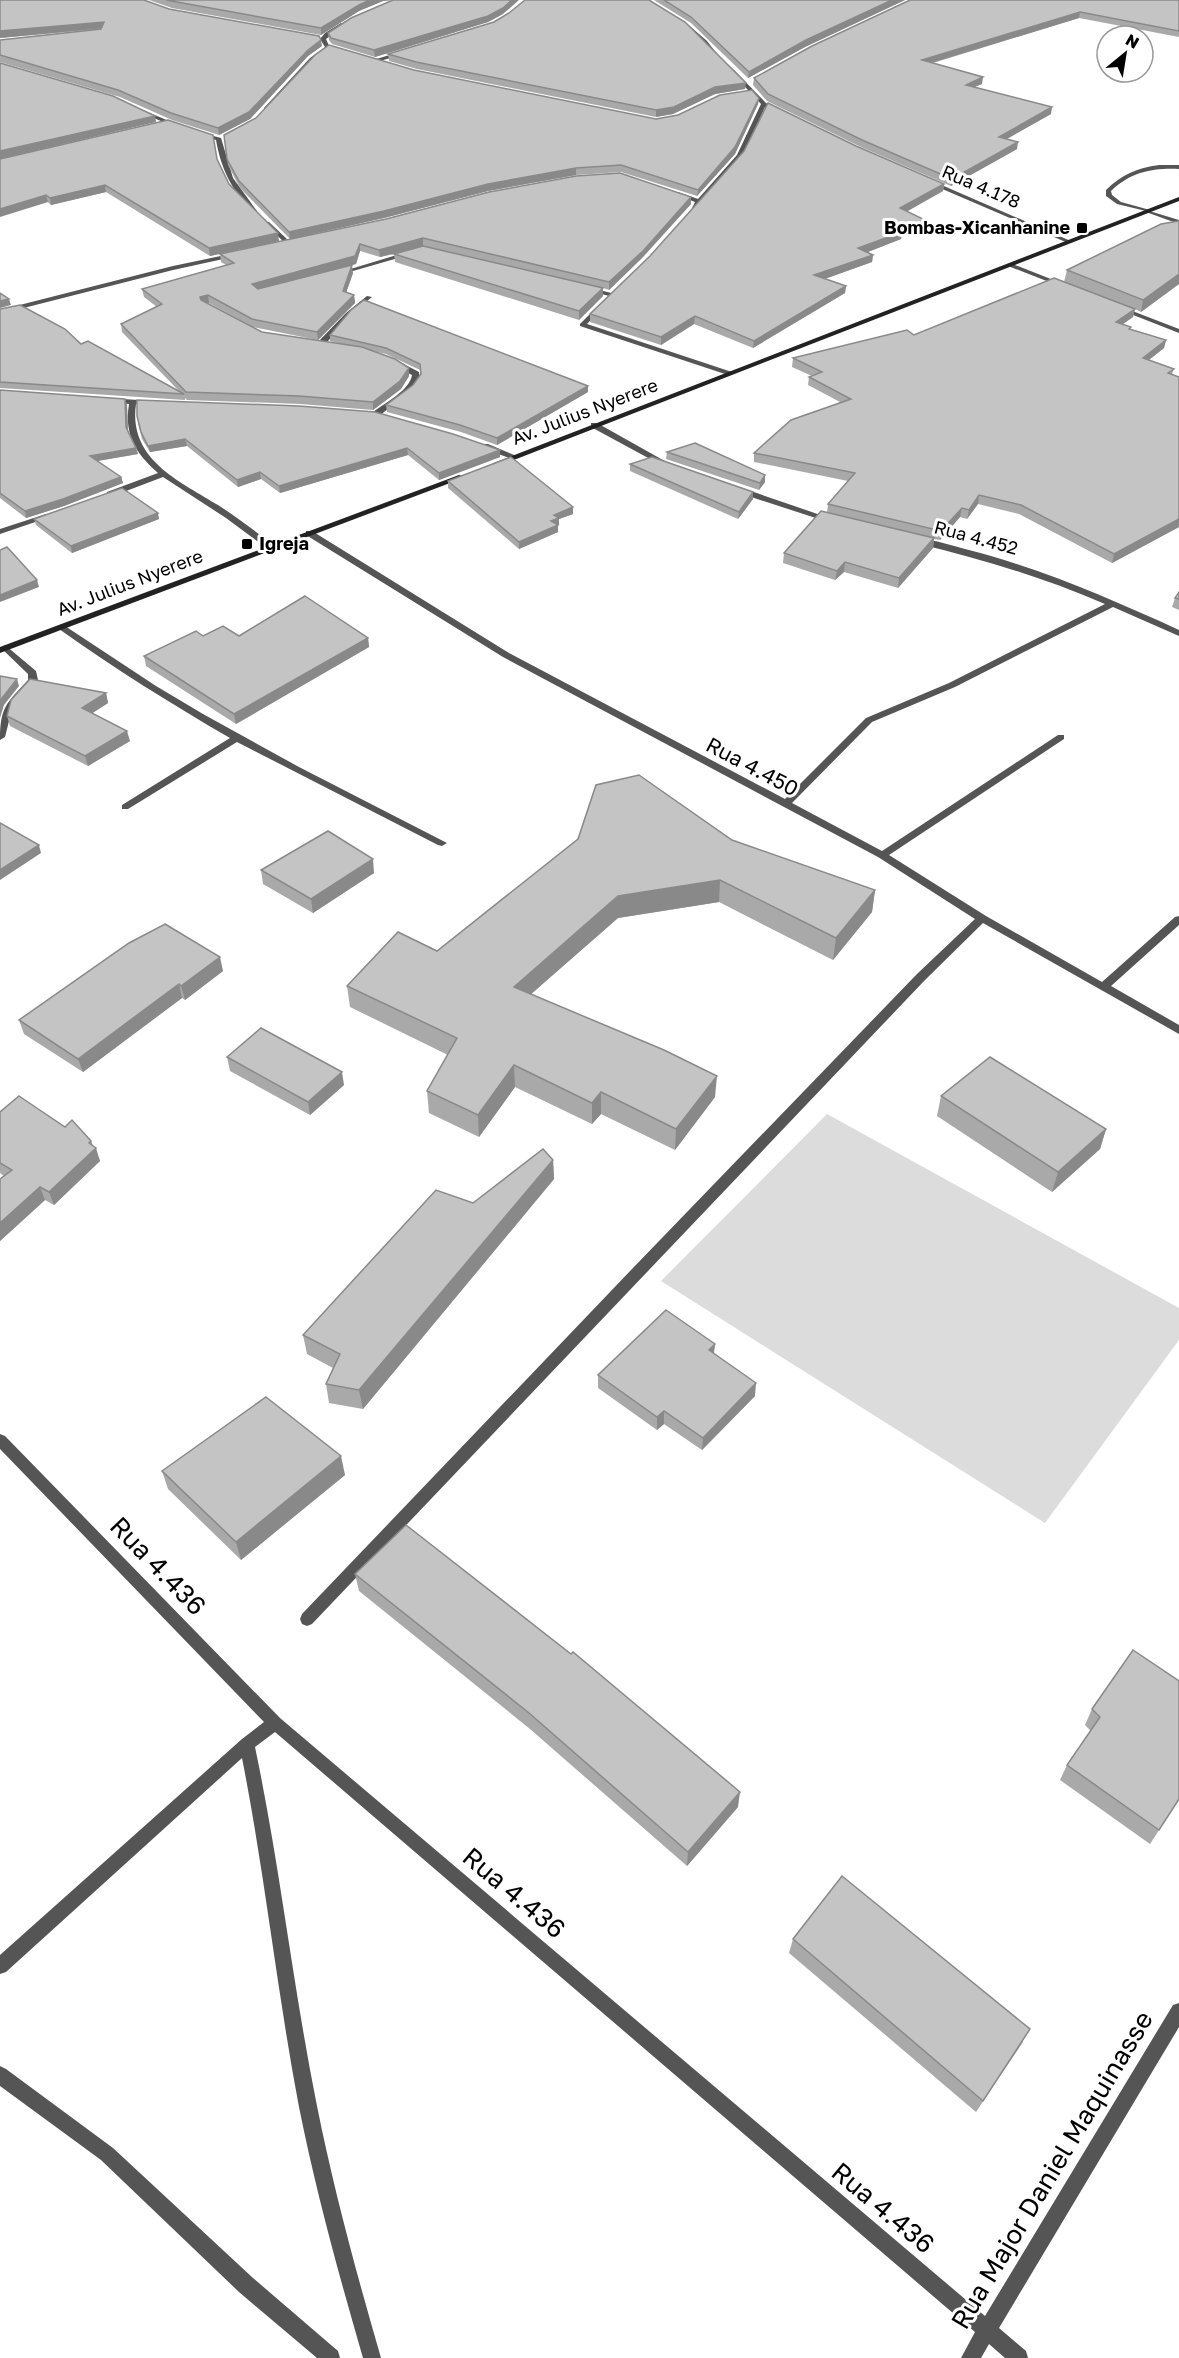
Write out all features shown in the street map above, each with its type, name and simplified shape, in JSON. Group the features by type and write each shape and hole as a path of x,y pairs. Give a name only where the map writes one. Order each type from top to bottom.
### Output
{"main road":[{"name":"Av. Julius Nyerere","path":"484,468 1179,199"},
{"name":"Av. Julius Nyerere","path":"3,649 474,472"}],"street":[{"path":"323,39 327,34 353,20"},
{"path":"678,20 705,42 724,63"},
{"path":"314,37 323,39 328,47 336,49"},
{"path":"260,115 312,59 328,47"},
{"path":"376,60 407,52"},
{"path":"365,57 386,63"},
{"path":"731,69 765,104 784,116"},
{"path":"747,84 758,78"},
{"path":"745,93 754,92"},
{"path":"687,216 740,156 765,104"},
{"path":"137,109 169,123 219,139 228,135"},
{"path":"157,126 169,123"},
{"path":"219,139 223,166 236,189 287,242"},
{"path":"1179,167 1148,167 1137,170 1108,191 1114,201 1179,222"},
{"name":"Rua 4.178","path":"918,176 1070,242"},
{"path":"670,192 699,202"},
{"path":"276,245 297,240"},
{"path":"330,275 417,251"},
{"path":"0,312 173,268 244,253"},
{"path":"1010,265 1073,290"},
{"path":"578,286 613,295"},
{"path":"621,287 582,325 731,373"},
{"path":"320,345 348,314 369,297"},
{"path":"1115,306 1179,331"},
{"path":"309,344 329,347"},
{"path":"366,414 380,415 416,379 416,374 408,368 388,360"},
{"path":"99,399 162,404"},
{"path":"133,402 130,423 134,435 149,460 163,474 217,508 272,548"},
{"path":"594,425 636,450 674,467"},
{"path":"476,443 515,457"},
{"path":"99,498 163,474"},
{"path":"730,486 839,522"},
{"path":"0,532 56,514"},
{"name":"Rua 4.450","path":"309,533 506,655 882,855 982,918 1179,1030"},
{"name":"Rua 4.452","path":"906,538 989,556 1113,603 1179,633"},
{"path":"785,805 869,720 952,685 1113,603"},
{"path":"62,627 109,662 173,702 442,843"},
{"path":"0,737 8,708 33,680 33,673 3,649"},
{"path":"125,807 238,737"},
{"path":"882,855 1060,737"},
{"path":"307,1619 921,977 982,918"},
{"path":"1103,987 1179,919"},
{"name":"Rua 4.436","path":"0,1440 275,1723 1019,2358"},
{"path":"0,1966 247,1744 275,1723"},
{"path":"247,1744 264,1822 283,1964 308,2107 348,2274 372,2358"},
{"name":"Rua Major Daniel Maquinasse","path":"970,2358 1179,2011"},
{"path":"0,2075 107,2154 246,2285 331,2358"}],"shaded area":[{"path":"827,1114 1179,1308 1179,1340 1045,1523 661,1281"}],"building":[{"path":"0,0 144,0 169,9 319,36 321,40 308,50 249,112 218,128 171,113 118,90 0,55 0,40 101,29 104,22 0,31"},
{"path":"166,0 370,0 321,28"},
{"path":"393,0 512,0 488,16 374,50 331,38 328,33 351,18"},
{"path":"525,0 649,0 685,22 746,83 715,87 674,107 656,110 416,62 388,54 494,22"},
{"path":"664,0 892,0 806,40 749,72 691,17"},
{"path":"910,0 1179,0 1179,31 1155,26 1155,24 1143,24 1080,12 922,60 983,77 966,85 1052,107 999,137 1018,142 952,179 862,140 768,94 754,78 812,46"},
{"path":"329,45 414,70 656,119 678,115 720,95 752,90 759,98 735,147 698,190 621,165 576,168 488,184 384,211 289,232 239,181 227,159 224,135 256,118 315,55"},
{"path":"0,63 113,96 155,116 0,151"},
{"path":"768,103 856,146 944,184 900,208 925,220 896,229 902,232 858,248 873,255 814,275 846,286 754,341 695,316 661,337 590,314 650,256 744,151"},
{"path":"168,120 213,135 217,159 229,184 278,233 209,248 105,185 50,198 46,195 0,209 0,159"},
{"path":"620,173 691,197 643,251 609,282 423,238 379,250 360,244 355,256 252,284 258,289 352,265 343,291 354,295 317,332 252,319 208,295 200,297 201,300 262,332 362,347 395,359 409,368 400,381 373,402 299,396 186,392 121,324 162,304 142,289 234,263 220,254 386,219 489,192 576,176"},
{"path":"1179,221 1179,274 1143,300 1067,270 1161,224"},
{"path":"423,246 603,288 579,311 394,254"},
{"path":"1054,278 1135,309 1116,322 1131,327 1129,329 1166,340 1143,358 1174,369 1168,373 1179,377 1179,519 1114,554 1021,505 979,495 969,510 962,508 941,531 828,504 855,473 754,453 791,420 851,399 809,377 822,372 793,358 907,330 914,335"},
{"path":"0,293 9,299 0,301"},
{"path":"364,300 588,386 497,438 460,425 386,405 413,385 421,374 420,364 386,348 330,335 351,310"},
{"path":"20,305 65,329 81,344 88,341 184,394 0,382 0,309"},
{"path":"0,390 125,399 126,427 136,448 90,456 121,477 25,511 0,493"},
{"path":"137,400 299,406 375,412 500,450 439,473 407,448 279,486 260,472 237,480 185,439 148,446 137,416"},
{"path":"695,443 765,475 760,483 667,452"},
{"path":"511,457 573,507 554,515 559,518 551,521 558,525 519,542 448,481"},
{"path":"652,457 753,492 739,512 630,464"},
{"path":"122,488 158,513 71,546 34,519"},
{"path":"821,511 934,538 899,578 845,562 837,571 784,553"},
{"path":"7,547 37,580 0,595 0,550"},
{"path":"305,596 368,638 234,714 144,656 196,631 203,636 223,626 239,636"},
{"path":"0,676 17,679 0,704"},
{"path":"30,679 106,693 82,708 127,731 85,756 7,716 11,700"},
{"path":"639,775 732,840 875,890 836,938 720,880 618,896 514,987 664,1050 717,1076 676,1129 601,1092 592,1103 514,1065 478,1115 427,1091 457,1038 347,986 398,932 437,951 578,839 596,785"},
{"path":"0,823 39,845 0,870"},
{"path":"328,831 373,859 311,899 261,870"},
{"path":"165,924 220,957 181,986 179,984 78,1059 19,1020 129,943"},
{"path":"261,1028 342,1072 308,1102 227,1057"},
{"path":"990,1057 1106,1129 1058,1172 941,1096"},
{"path":"19,1096 65,1127 72,1120 91,1141 89,1143 96,1148 49,1192 40,1187 0,1223 0,1179 12,1170 0,1163 0,1112"},
{"path":"543,1149 553,1160 359,1390 326,1384 340,1354 303,1335 436,1190 473,1203"},
{"path":"666,1310 715,1344 709,1350 756,1383 703,1438 664,1411 657,1417 598,1375"},
{"path":"266,1397 341,1456 236,1542 162,1471"},
{"path":"406,1525 571,1654 573,1652 740,1792 688,1852 529,1713 355,1574"},
{"path":"1133,1650 1179,1681 1179,1799 1159,1830 1067,1765 1100,1717 1092,1709"},
{"path":"842,1876 1030,2029 983,2101 793,1939"}],"place":[{"name":"Bombas-Xicanhanine","path":"1082,228"},
{"name":"Igreja","path":"247,544"}]}
